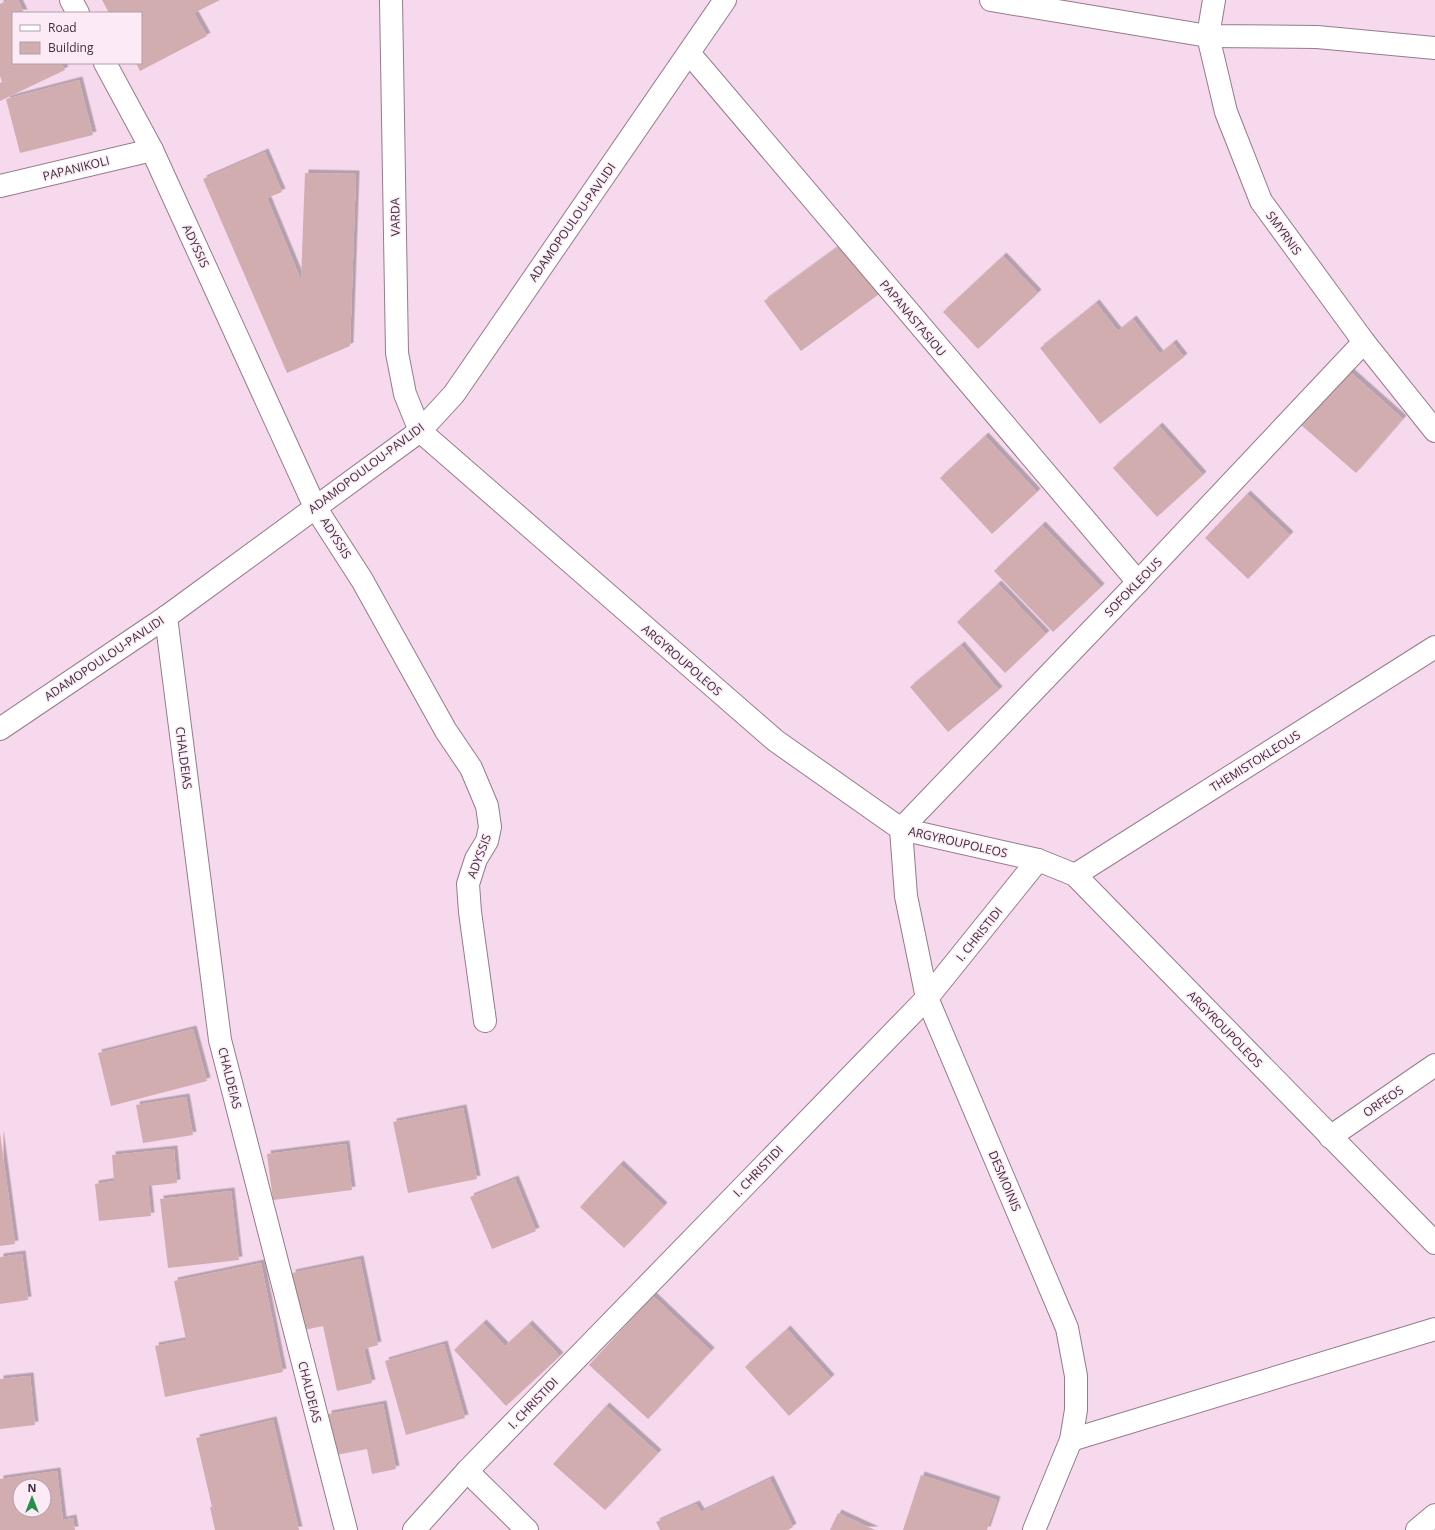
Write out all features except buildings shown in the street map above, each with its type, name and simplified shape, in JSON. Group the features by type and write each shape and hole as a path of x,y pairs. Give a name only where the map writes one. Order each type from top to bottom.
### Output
{"street":[{"path":"71,0 77,12"},
{"name":"VARDA","path":"391,0 397,353 406,394 420,431"},
{"name":"ADAMOPOULOU-PAVLIDI","path":"0,729 166,617 420,431 454,394 725,0"},
{"path":"991,0 1208,36 1317,37 1435,48"},
{"name":"SMYRNIS","path":"1214,0 1208,36 1226,112 1260,200 1364,342 1435,431"},
{"name":"PAPANASTASIOU","path":"688,53 1138,582"},
{"name":"ADYSSIS","path":"106,64 152,150 316,507 362,580 446,731 470,768 487,806 490,826 487,841 476,859 468,884 470,912 485,1021"},
{"name":"PAPANIKOLI","path":"0,186 152,150"},
{"name":"SOFOKLEOUS","path":"901,829 1138,582 1364,342"},
{"name":"ARGYROUPOLEOS","path":"420,431 776,741 901,829 1038,860 1075,875 1330,1137 1435,1242"},
{"name":"CHALDEIAS","path":"166,617 220,1040 346,1530"},
{"name":"THEMISTOKLEOUS","path":"1075,875 1435,647"},
{"name":"DESMOINIS","path":"901,829 906,896 927,998 1067,1328 1076,1376 1076,1410 1071,1440 1034,1530"},
{"name":"I. CHRISTIDI","path":"414,1530 467,1471 927,998 1038,860"},
{"name":"ORFEOS","path":"1330,1137 1435,1066"},
{"path":"1071,1440 1435,1329"},
{"path":"467,1471 527,1530"},
{"path":"1417,1530 1435,1515"}]}
